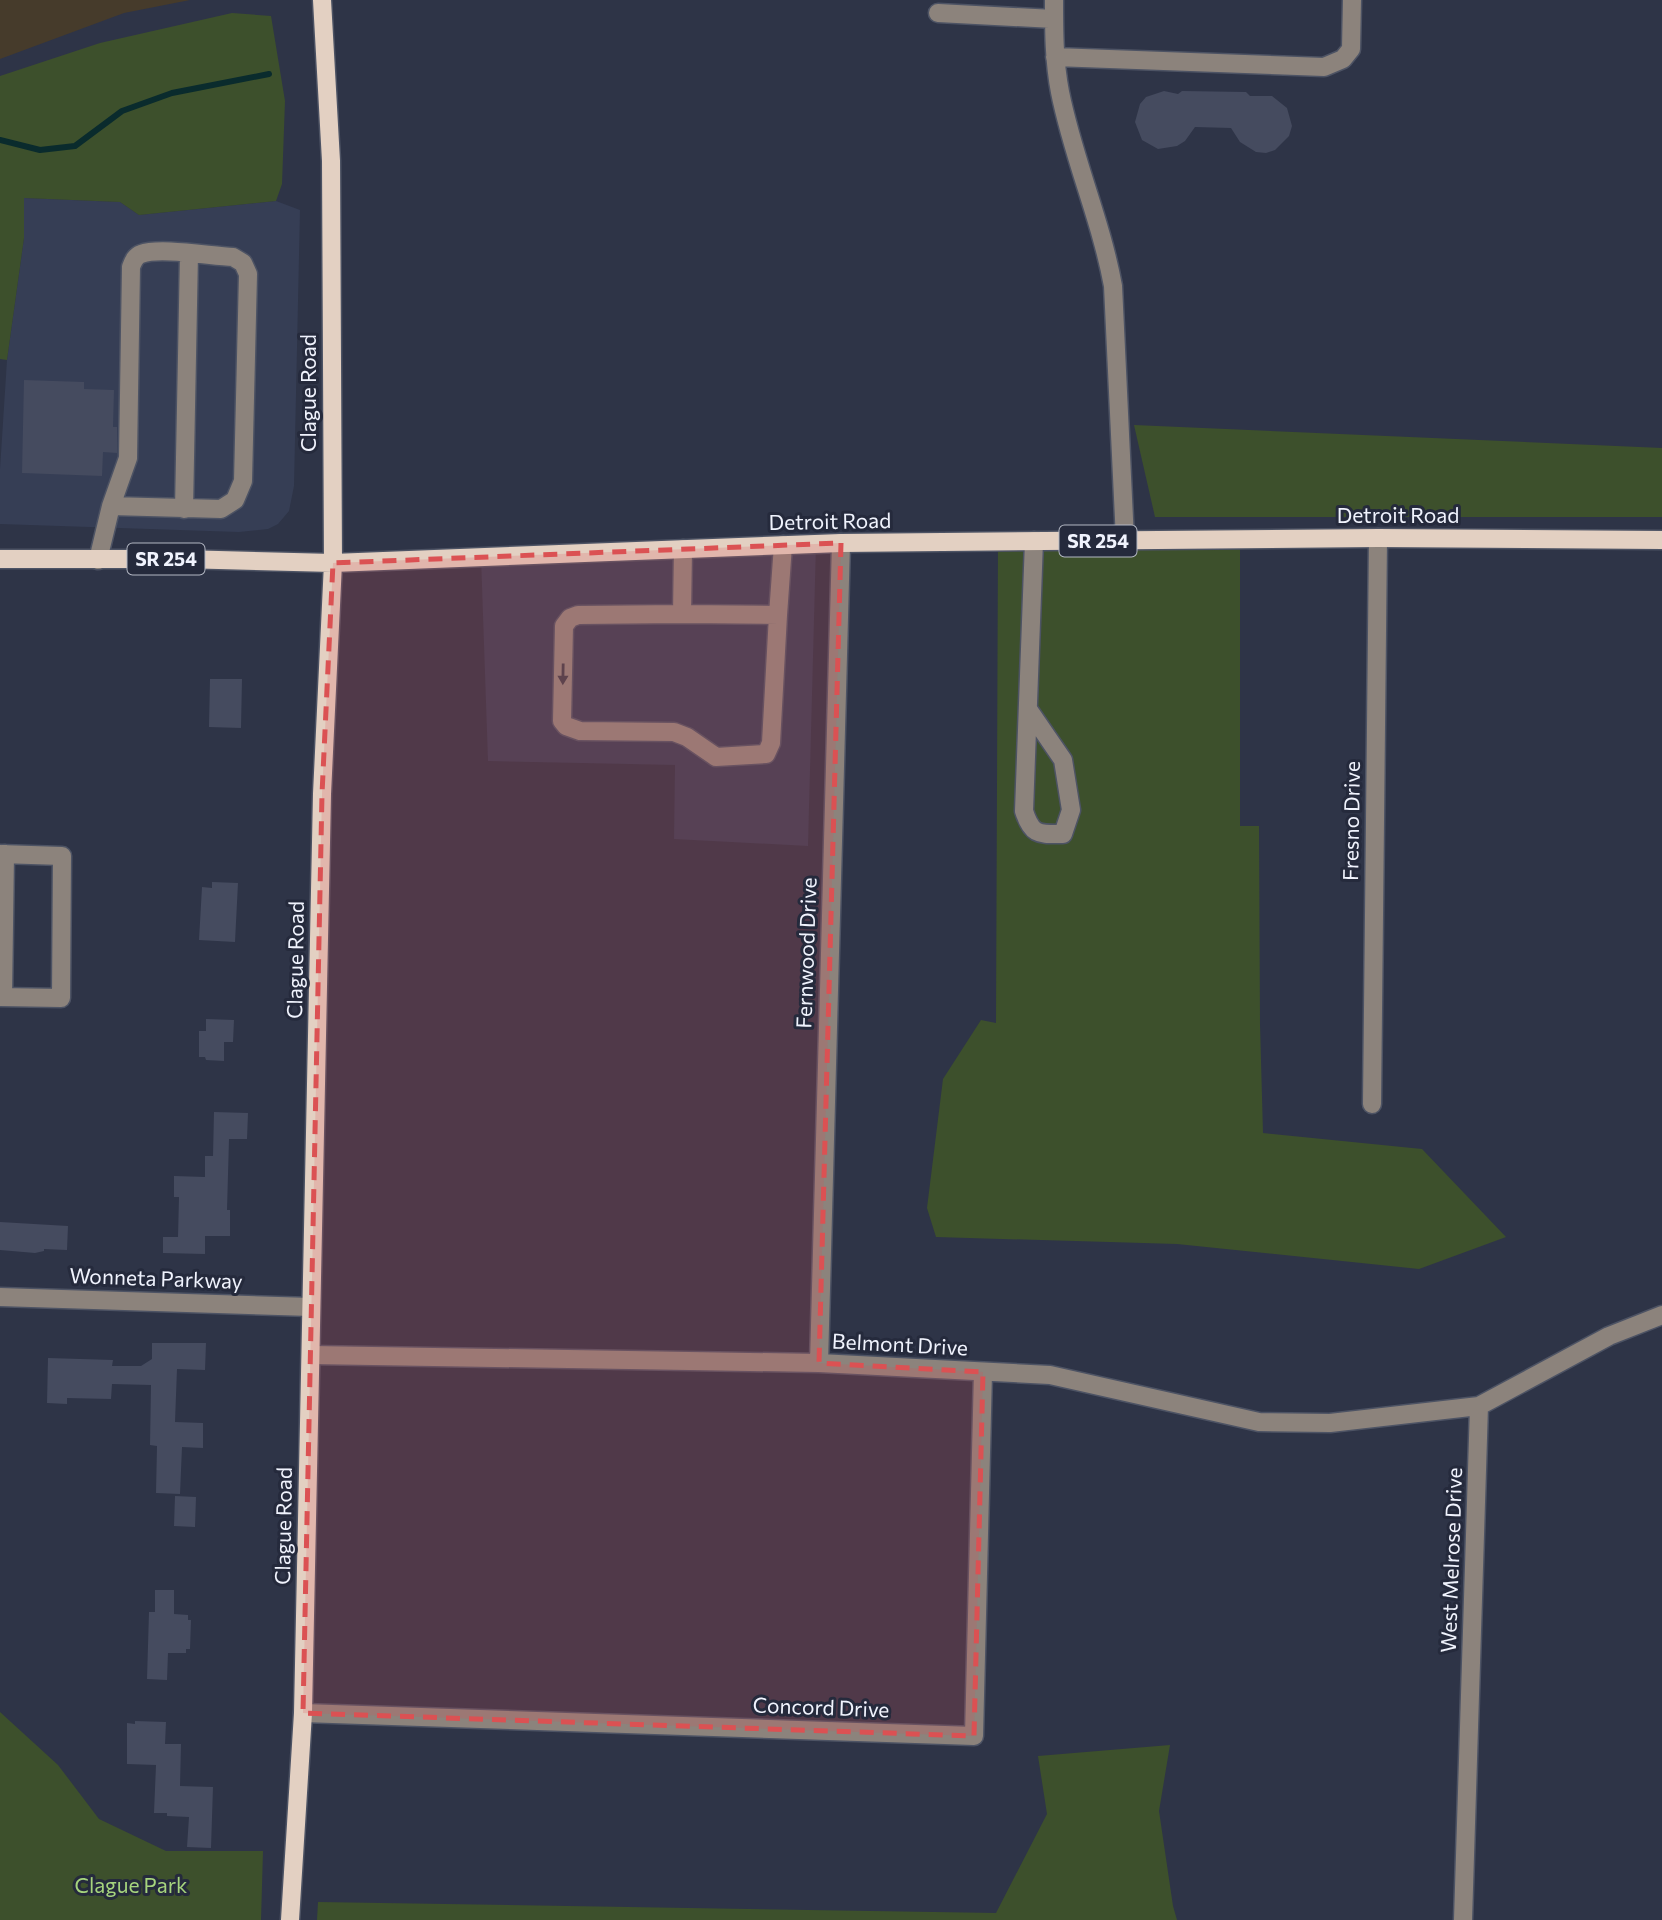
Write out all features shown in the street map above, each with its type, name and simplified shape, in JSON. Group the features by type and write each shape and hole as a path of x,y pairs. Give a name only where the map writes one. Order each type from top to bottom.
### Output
{"main road":[{"name":"Clague Road","path":"290,1920 303,1713 322,794 333,563 331,160 322,0"},
{"name":"Detroit Road","path":"0,559 181,559 333,563 841,543 1378,538 1662,540"}],"street":[{"path":"1054,0 1055,57 1067,124 1106,250 1113,286 1125,540"},
{"path":"1055,57 1324,66 1343,59 1351,49 1353,0"},
{"path":"938,13 1054,19"},
{"path":"98,560 111,506 128,458 131,267 134,258 139,254 158,252 233,257 243,263 248,274 243,481 235,500 221,509 111,506"},
{"path":"184,509 188,254"},
{"name":"Fresno Drive","path":"1372,1104 1378,538"},
{"path":"1028,709 1063,760 1071,810 1063,834 1038,834 1028,826 1024,811 1034,541"},
{"name":"Fernwood Drive","path":"819,1363 841,543"},
{"path":"778,615 578,615 570,618 564,626 562,721 566,726 580,731 674,732 687,737 716,757 766,754 771,743 783,545"},
{"path":"682,614 683,549"},
{"path":"3,854 62,856 61,998 1,997 3,854"},
{"name":"Wonneta Parkway","path":"0,1297 311,1307"},
{"path":"1479,1406 1609,1336 1662,1315"},
{"name":"Belmont Drive","path":"311,1354 819,1363 1050,1375 1259,1422 1330,1423 1479,1406"},
{"name":"Concord Drive","path":"303,1713 974,1736 984,1372"},
{"name":"West Melrose Drive","path":"1463,1920 1479,1406"}],"highlighted area":[{"path":"841,543 819,1363 983,1372 974,1736 303,1713 322,794 333,563"}],"shaded area":[{"path":"0,0 190,0 124,13 0,59"},
{"path":"24,198 120,202 139,215 276,201 300,210 294,486 289,511 278,524 268,529 239,532 0,524 0,469 7,360 24,238"},
{"path":"816,544 808,846 674,839 675,765 488,761 481,557"}],"green space":[{"path":"232,13 271,16 285,101 282,184 276,201 139,215 120,202 24,198 24,238 7,360 0,359 0,76 100,43"},
{"path":"1134,425 1662,448 1662,517 1155,517"},
{"path":"1240,539 1240,826 1259,826 1263,1133 1422,1149 1506,1237 1419,1269 1177,1244 936,1237 927,1208 943,1079 981,1020 996,1023 998,542"},
{"name":"Clague Park","path":"0,1712 58,1765 99,1819 166,1851 263,1851 261,1920 0,1920"},
{"path":"1170,1745 1159,1811 1177,1920 317,1920 318,1902 996,1913 1047,1814 1038,1756"}],"building":[{"path":"1164,91 1178,94 1182,91 1246,92 1250,96 1272,96 1287,108 1292,126 1289,136 1275,150 1266,153 1256,152 1240,142 1231,128 1195,127 1185,141 1177,146 1158,149 1142,140 1135,122 1140,104 1146,97"},
{"path":"24,380 84,382 84,389 114,390 113,427 117,427 117,453 103,452 102,476 22,473"},
{"path":"210,679 242,679 241,728 209,727"},
{"path":"212,882 238,883 235,942 199,940 202,887 212,888"},
{"path":"206,1019 234,1020 233,1042 224,1042 224,1061 199,1057 199,1031 206,1031"},
{"path":"214,1112 248,1113 247,1139 229,1139 227,1210 230,1210 230,1236 205,1236 205,1254 163,1253 163,1237 178,1237 179,1197 174,1197 174,1176 205,1177 205,1156 213,1156"},
{"path":"0,1222 68,1226 67,1250 44,1249 35,1253 0,1250"},
{"path":"152,1343 206,1343 205,1370 177,1369 175,1422 203,1423 203,1448 182,1447 180,1494 156,1493 157,1446 150,1445 151,1385 112,1384 111,1399 67,1398 67,1404 47,1403 48,1358 113,1360 112,1366 141,1366 152,1359"},
{"path":"175,1496 196,1497 195,1527 174,1526"},
{"path":"155,1590 174,1590 174,1614 188,1615 188,1620 191,1620 190,1649 186,1649 186,1653 168,1653 167,1680 147,1679 149,1612 155,1612"},
{"path":"135,1721 166,1722 165,1744 181,1744 180,1786 213,1787 211,1848 187,1847 189,1817 154,1813 156,1765 127,1764 127,1723 135,1724"}],"waterway":[{"path":"0,140 40,150 75,146 122,111 172,93 269,74"}]}
